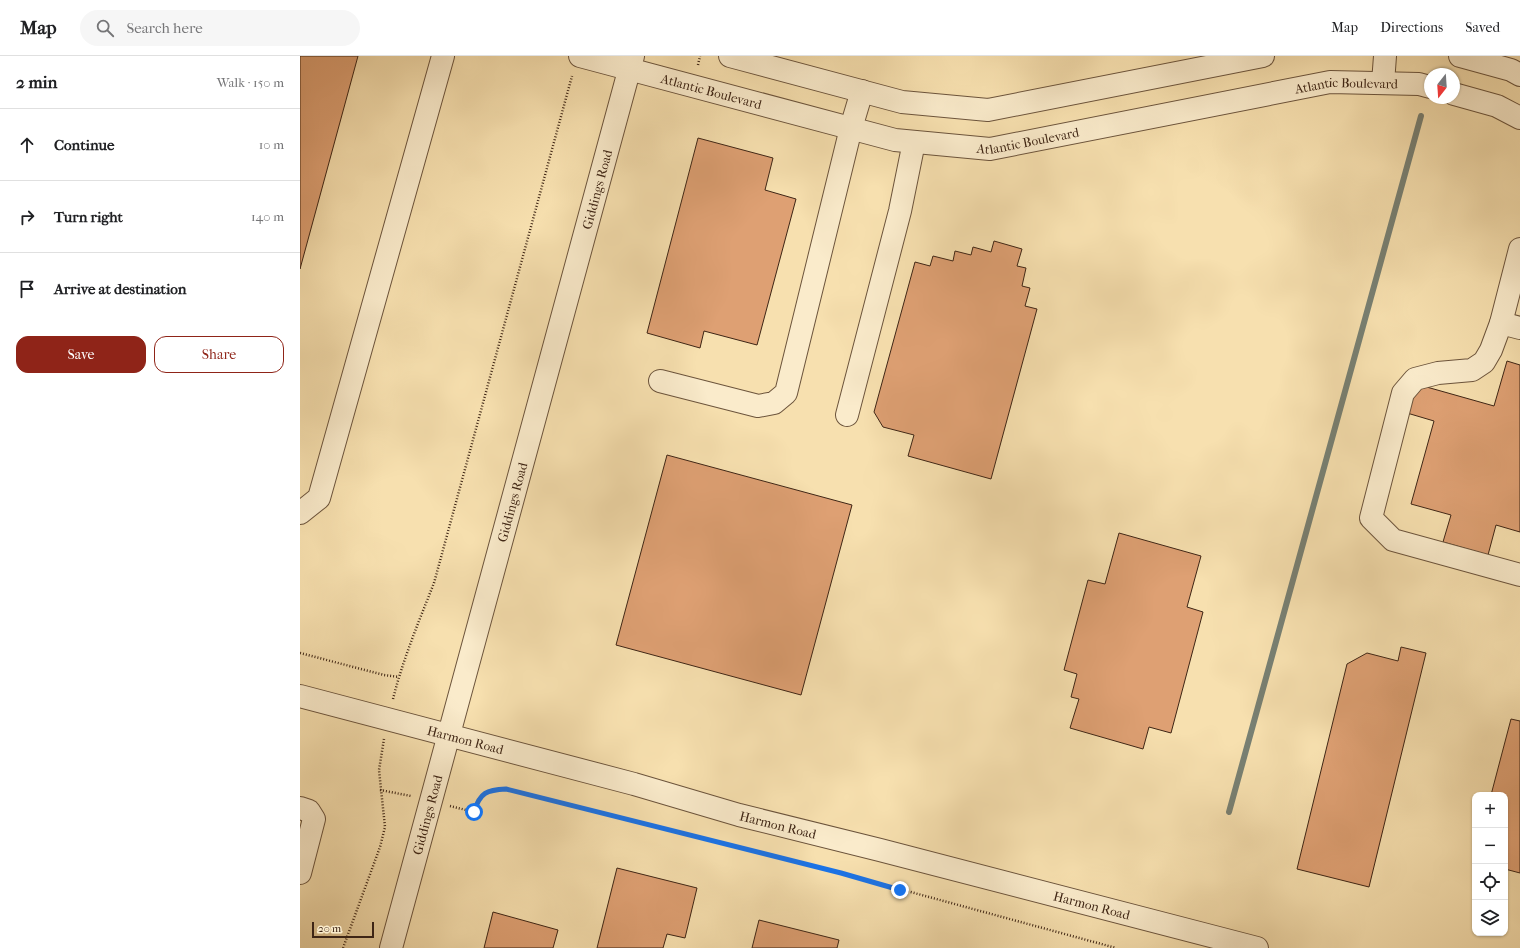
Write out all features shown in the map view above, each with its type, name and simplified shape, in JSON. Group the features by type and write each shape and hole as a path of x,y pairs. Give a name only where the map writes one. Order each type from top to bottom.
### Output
{"street":[{"path":"300,513 319,498 443,56"},
{"path":"730,56 902,102 988,110 1179,64 1263,56"},
{"path":"1383,83 1385,56"},
{"path":"1460,56 1484,59 1520,75"},
{"name":"Atlantic Boulevard","path":"577,63 631,63 895,140 990,149 1330,82 1419,84 1424,86"},
{"name":"Giddings Road","path":"391,948 631,63"},
{"path":"660,381 758,406 774,402 786,393 851,128 862,91"},
{"path":"1460,96 1497,106 1520,118"},
{"path":"847,415 900,211 914,142"},
{"path":"1520,249 1510,326 1491,350 1484,362 1472,370 1438,373 1415,379 1403,393 1371,518 1393,540 1520,575"},
{"name":"Harmon Road","path":"300,696 634,784 739,815 1257,948"},
{"path":"300,808 309,811 314,819 300,873"}],"path":[{"path":"395,692 399,677 434,583 577,63"},
{"path":"300,653 384,675 399,677"},
{"path":"344,948 375,862 385,827 380,790 379,770 381,752"},
{"path":"448,805 474,812 477,803 484,794 492,790 506,789 841,873 1116,948"},
{"path":"380,790 404,795"}],"building":[{"path":"300,56 358,56 300,269"},
{"path":"698,138 773,158 765,190 796,199 757,345 704,331 700,348 647,333"},
{"path":"994,241 1022,249 1017,266 1026,268 1022,286 1030,288 1025,306 1037,309 991,479 908,456 914,435 883,427 874,412 915,262 930,266 933,256 953,261 955,251 971,255 973,247 991,252"},
{"path":"1507,361 1520,365 1520,532 1496,525 1488,555 1443,542 1451,515 1411,504 1434,421 1407,413 1416,384 1494,406"},
{"path":"667,455 852,505 801,695 616,645"},
{"path":"1119,533 1201,556 1187,607 1203,612 1171,733 1149,727 1143,749 1070,728 1079,699 1071,697 1077,674 1064,670 1088,580 1105,584"},
{"path":"1401,647 1426,653 1369,887 1297,869 1347,664 1367,653 1398,661"},
{"path":"1511,719 1520,721 1520,873 1508,870 1508,792 1492,792"},
{"path":"617,868 697,888 685,938 667,934 663,948 597,948"},
{"path":"493,912 558,930 553,948 484,948"},
{"path":"759,920 839,940 837,948 752,948"}],"waterway":[{"path":"1229,812 1421,116"}],"route":[{"path":"474,812 477,803 484,794 492,790 506,789 841,873 900,890"}]}
